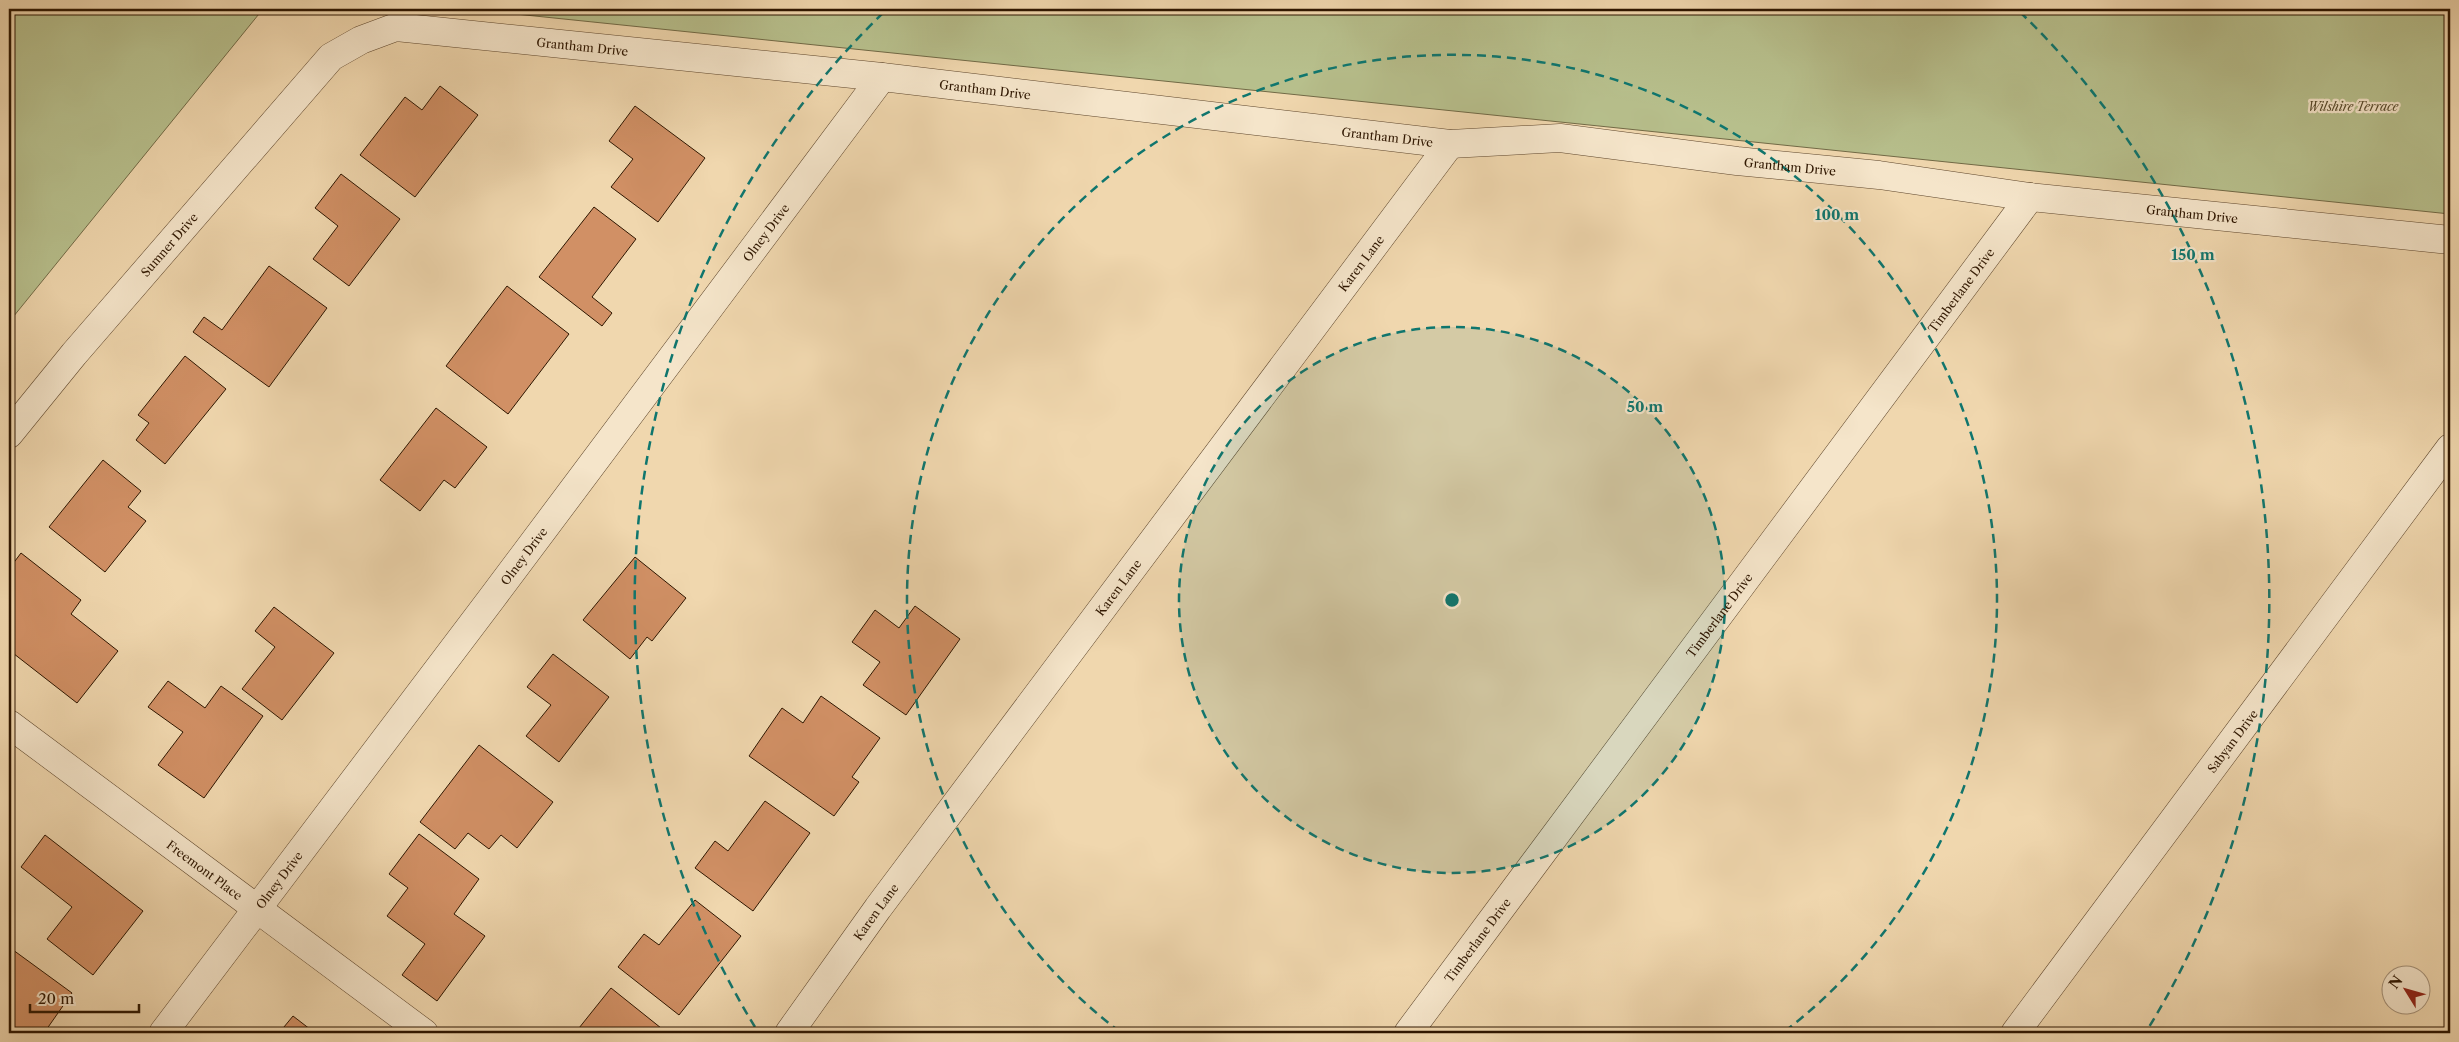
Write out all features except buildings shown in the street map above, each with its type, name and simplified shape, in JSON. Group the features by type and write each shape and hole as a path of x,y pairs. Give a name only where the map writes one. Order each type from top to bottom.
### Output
{"street":[{"name":"Grantham Drive","path":"331,57 362,40 396,27 882,77 1450,144 1560,138 1879,175 2030,196 2450,240"},
{"name":"Sumner Drive","path":"9,434 74,354 331,57"},
{"name":"Olney Drive","path":"163,1033 882,77"},
{"name":"Karen Lane","path":"789,1033 878,908 1450,144"},
{"name":"Timberlane Drive","path":"1408,1033 2030,196"},
{"name":"Sabyan Drive","path":"2015,1033 2450,448"},
{"name":"Freemont Place","path":"9,724 424,1033"}],"green space":[{"path":"19,9 263,9 9,322 9,21"},
{"name":"Wilshire Terrace","path":"467,9 2450,9 2450,214"}]}
